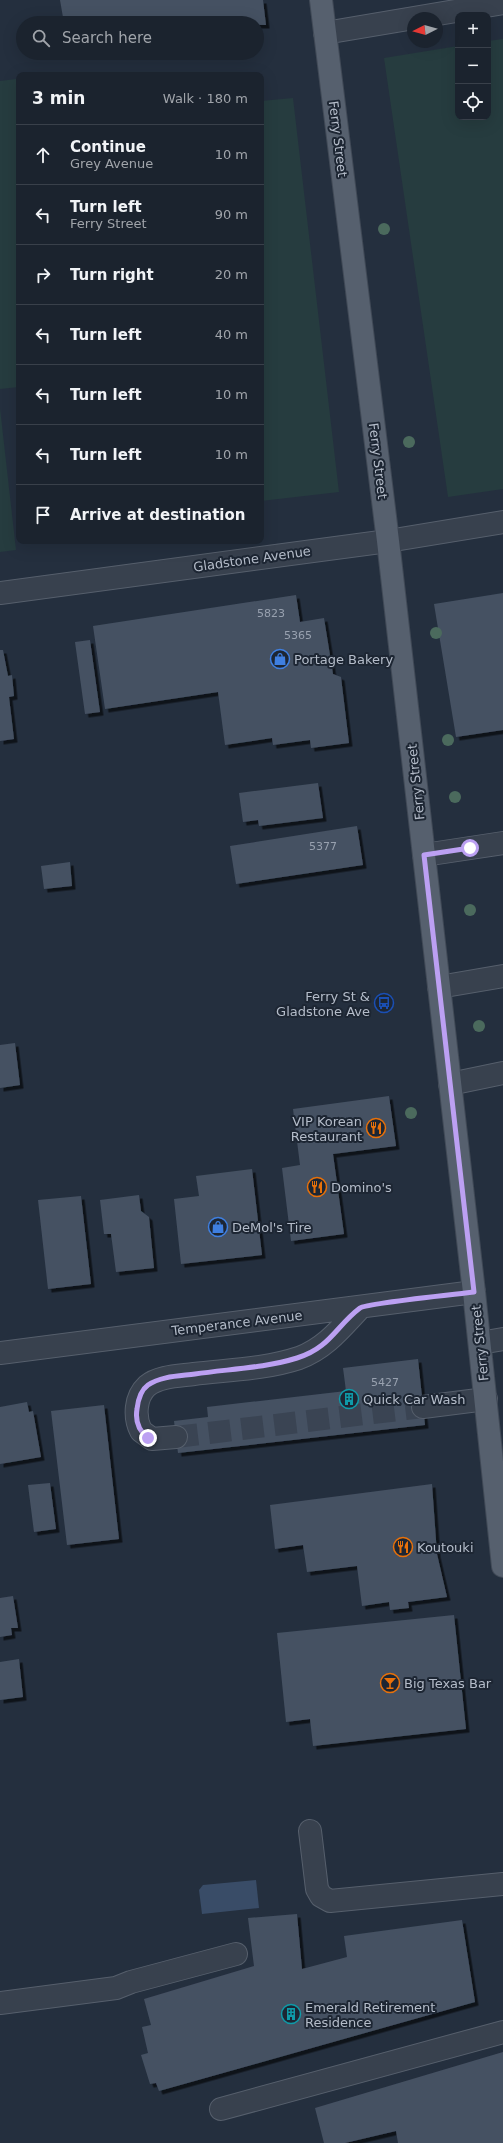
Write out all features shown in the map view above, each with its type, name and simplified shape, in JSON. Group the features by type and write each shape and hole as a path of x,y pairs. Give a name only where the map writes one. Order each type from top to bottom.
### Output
{"main road":[{"name":"Ferry Street","path":"321,0 388,541 480,1343 503,1559"}],"street":[{"path":"325,33 503,3"},
{"name":"Gladstone Avenue","path":"0,594 388,541 503,522"},
{"path":"424,855 503,843"},
{"path":"439,987 503,976"},
{"path":"450,1084 503,1073"},
{"name":"Temperance Avenue","path":"0,1353 474,1292"},
{"path":"176,1437 152,1439 141,1431 136,1412 142,1392 148,1385 172,1377 273,1364 299,1358 318,1350 361,1307"},
{"path":"480,1343 503,1339"},
{"path":"423,1407 486,1399"},
{"path":"310,1831 317,1889 321,1896 330,1901 503,1884"},
{"path":"0,2003 116,1988 131,1982 236,1954"},
{"path":"221,2108 503,2032"}],"green space":[{"path":"503,39 503,489 448,497 384,58 455,46 455,120 491,120 491,41"},
{"path":"16,79 16,387 0,389 0,81"},
{"path":"293,98 339,492 264,501 264,101"},
{"path":"0,408 16,550 0,552"}],"water":[{"path":"256,1880 259,1908 202,1914 199,1890 203,1885"}],"building":[{"path":"60,0 263,0 266,25 264,25 264,16 63,16"},
{"path":"503,593 503,730 456,737 434,604"},
{"path":"296,595 300,622 324,618 333,674 341,677 349,743 311,748 310,740 273,745 272,738 225,745 218,692 105,709 93,626"},
{"path":"90,640 100,712 85,714 75,642"},
{"path":"0,650 3,650 8,676 12,675 14,696 9,697 14,739 0,741"},
{"path":"318,783 323,818 259,826 258,820 243,822 239,793"},
{"path":"357,826 363,865 236,884 230,846"},
{"path":"70,862 72,886 44,889 41,866"},
{"path":"15,1043 20,1085 0,1088 0,1045"},
{"path":"389,1096 396,1146 333,1154 344,1234 291,1241 282,1168 300,1165 293,1109"},
{"name":"DeMol's Tire","path":"252,1169 262,1255 181,1264 174,1199 199,1196 196,1176"},
{"path":"139,1195 141,1211 149,1217 154,1268 116,1272 111,1234 104,1234 100,1200"},
{"path":"81,1196 91,1284 48,1289 38,1200"},
{"name":"Quick Car Wash","path":"418,1359 425,1425 178,1453 174,1421 208,1417 207,1407 346,1391 343,1368"},
{"path":"27,1402 29,1412 33,1411 41,1457 0,1464 0,1407"},
{"path":"104,1405 119,1539 67,1545 51,1411"},
{"path":"50,1483 56,1529 34,1532 28,1485"},
{"path":"432,1484 437,1554 447,1597 408,1602 409,1608 390,1610 389,1602 362,1606 357,1566 307,1572 303,1545 275,1549 270,1505"},
{"path":"13,1596 18,1628 11,1628 12,1635 0,1637 0,1598"},
{"path":"454,1615 466,1729 313,1746 310,1719 286,1722 277,1633"},
{"path":"19,1659 23,1697 0,1700 0,1662"},
{"name":"Emerald Retirement Residence","path":"297,1914 302,1969 347,1957 344,1936 462,1920 475,2002 159,2091 156,2083 150,2084 141,2055 148,2053 142,2027 151,2025 144,1999 254,1966 248,1918"},
{"path":"503,2052 503,2143 398,2143 396,2131 345,2143 324,2143 315,2108"}],"tunnel":[{"path":"176,1437 423,1407"}],"place":[{"name":"Portage Bakery","path":"280,659"},
{"name":"Ferry St & Gladstone Ave","path":"384,1003"},
{"name":"VIP Korean Restaurant","path":"376,1128"},
{"name":"Domino's","path":"317,1187"},
{"name":"DeMol's Tire","path":"218,1227"},
{"name":"Quick Car Wash","path":"349,1399"},
{"name":"Koutouki","path":"403,1547"},
{"name":"Big Texas Bar","path":"390,1683"},
{"name":"Emerald Retirement Residence","path":"291,2014"}],"route":[{"path":"148,1438 141,1431 138,1425 136,1412 142,1392 148,1385 172,1377 273,1364 299,1358 318,1350 361,1307 474,1292 424,855 470,848"}]}
